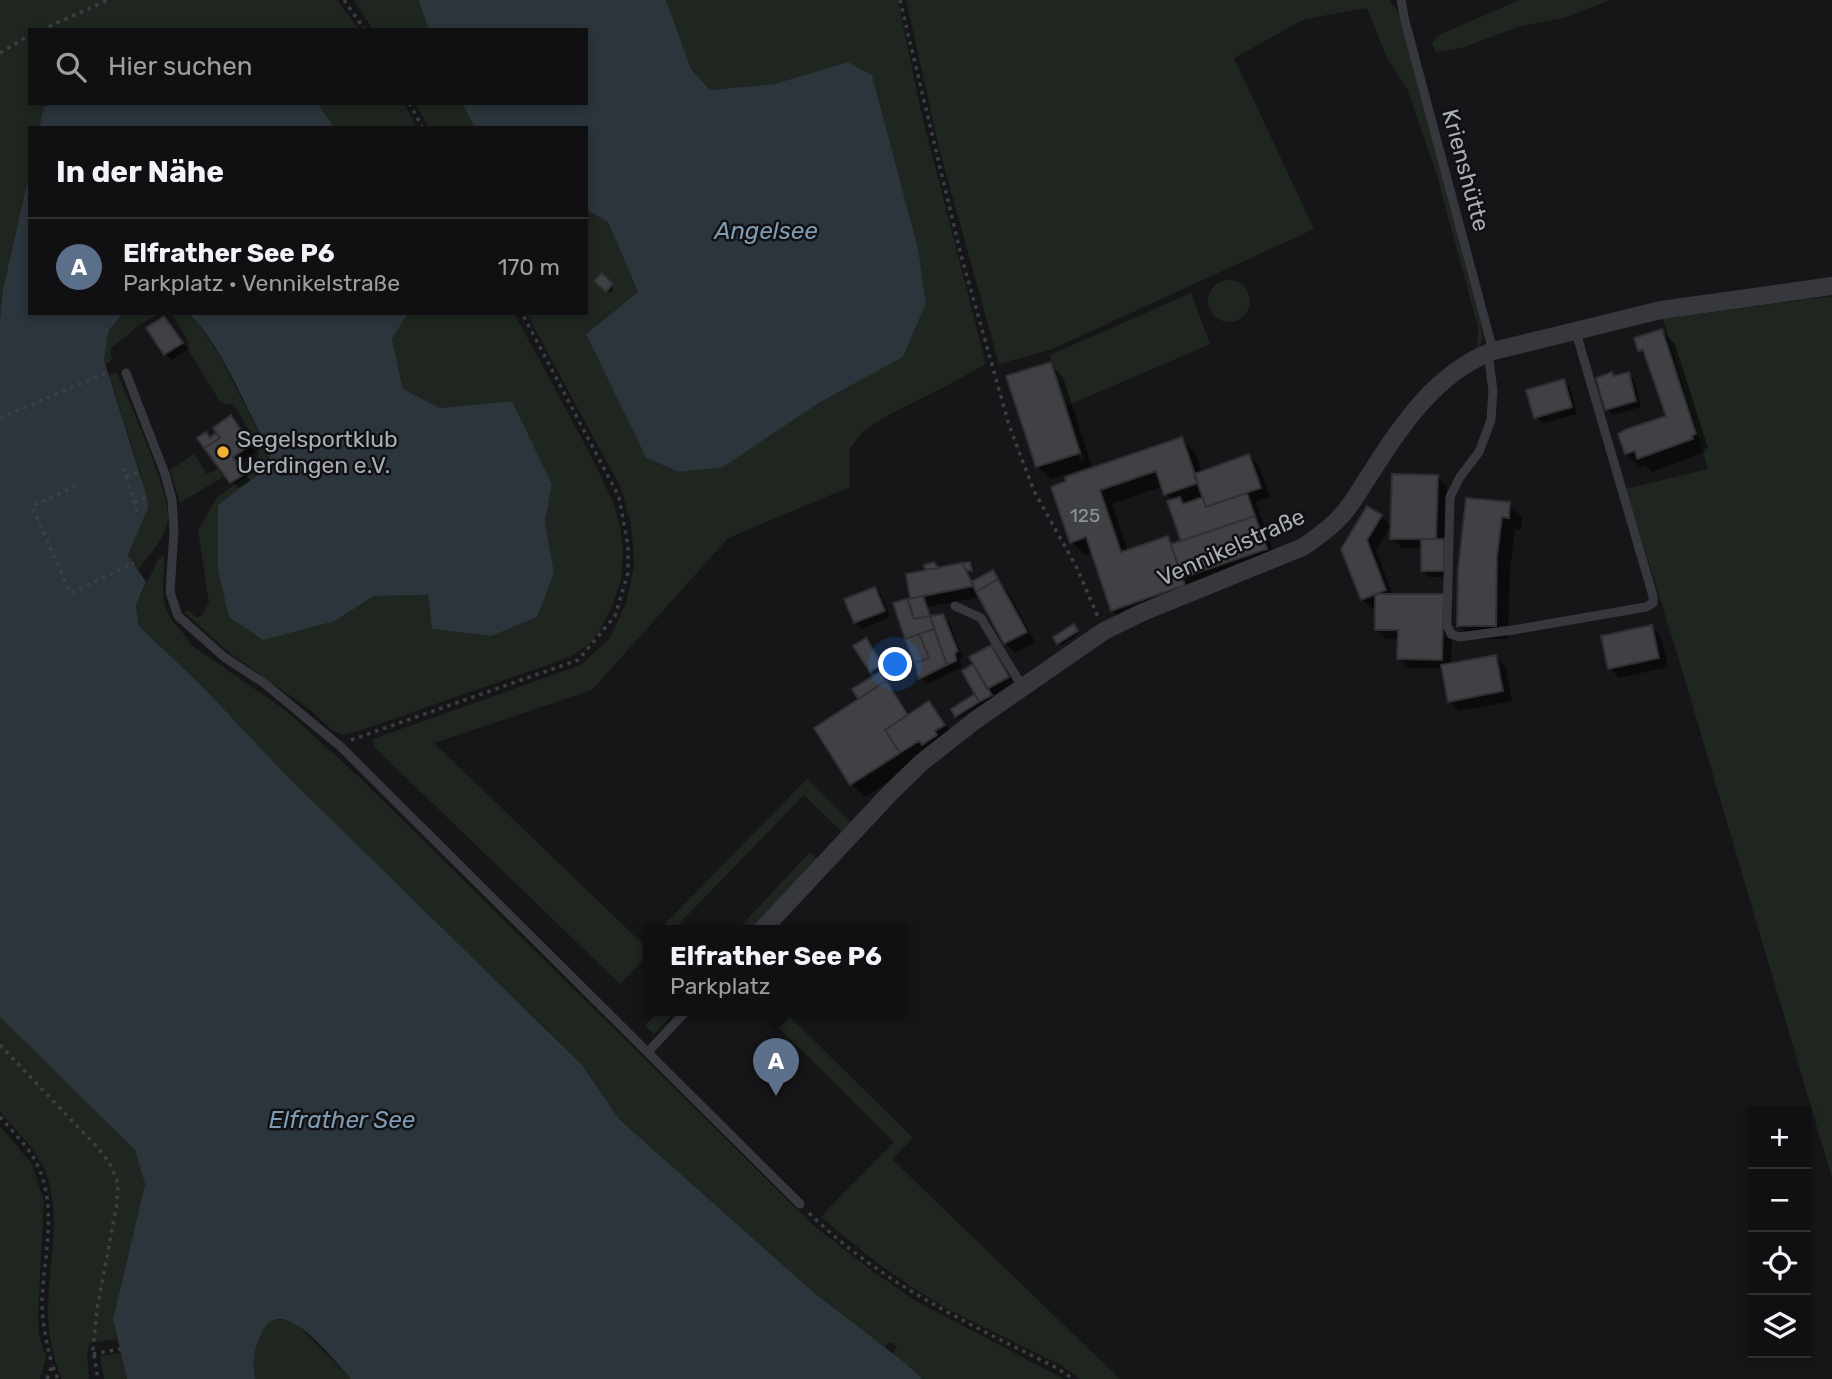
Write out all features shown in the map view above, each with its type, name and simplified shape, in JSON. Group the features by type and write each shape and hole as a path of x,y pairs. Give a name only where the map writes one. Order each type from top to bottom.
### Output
{"street":[{"name":"Vennikelstraße","path":"767,925 922,762 954,736 1104,631 1143,612 1303,547 1326,531 1343,514 1414,410 1450,376 1490,351 1661,310 1832,286"}],"lane":[{"name":"Krienshütte","path":"1401,0 1490,351 1493,391 1487,435 1450,497 1447,625 1451,634 1459,637 1513,630 1646,607 1653,603 1575,329"},
{"path":"126,373 165,474 172,500 174,531 170,592 178,616 224,656 264,683 341,747 800,1204"},
{"path":"955,606 981,618 1023,688"},
{"path":"648,1052 681,1016"}],"path":[{"path":"45,28 108,0"},
{"path":"344,0 364,28"},
{"path":"900,0 961,255 1009,425 1034,491 1077,568 1104,631"},
{"path":"0,53 28,36"},
{"path":"410,105 421,126"},
{"path":"341,747 347,742 578,660 615,616 628,573 628,546 619,497 523,315"},
{"path":"0,418 108,372"},
{"path":"123,468 138,514"},
{"path":"126,476 140,472"},
{"path":"76,486 32,506 69,593 134,563"},
{"path":"134,502 147,497"},
{"path":"0,1045 98,1148 118,1183 117,1203 97,1309 93,1354 98,1379"},
{"path":"0,1118 35,1160 44,1181 50,1210 42,1303 44,1330 58,1379"},
{"path":"800,1204 859,1254 917,1297 1057,1368 1073,1379"},
{"path":"93,1354 120,1349"},
{"path":"47,1379 52,1365"}],"shaded area":[{"path":"0,0 337,0 358,28 28,28 28,105 50,105 44,107 39,126 28,126 28,179 3,289 0,319"},
{"path":"354,0 418,0 428,28 372,28"},
{"path":"666,0 898,0 922,116 986,364 863,431 849,450 850,487 728,538 592,690 434,743 643,944 643,960 620,984 374,747 373,739 581,665 610,638 626,603 634,567 633,544 621,488 527,315 588,315 588,210 608,222 638,292 586,334 646,458 679,472 817,404 903,357 926,303 918,248 872,75 848,62 774,84 710,90 691,69"},
{"path":"906,0 1389,0 1402,25 1480,321 1483,337 1477,352 1478,327 1437,176 1407,89 1387,58 1367,8 1305,19 1234,58 1314,229 1050,350 999,364 939,148"},
{"path":"1519,0 1610,0 1564,18 1521,26 1461,48 1436,52 1432,44 1437,36"},
{"path":"318,105 405,105 416,126 334,126"},
{"path":"416,105 463,105 474,126 428,126"},
{"path":"1229,280 1244,286 1250,301 1244,316 1229,322 1214,316 1208,301 1214,286"},
{"path":"1191,293 1210,344 1066,406 1050,355"},
{"path":"1832,296 1832,1178 1626,489 1708,469 1663,319"},
{"path":"122,315 157,315 110,349 112,360 105,365 109,330"},
{"path":"172,315 195,317 222,360 270,454 269,467 218,505 335,621 374,596 428,595 433,629 491,636 554,573 545,522 552,484 512,401 440,408 403,389 392,339 407,315 515,315 590,454 613,502 620,525 623,550 621,579 613,604 600,630 590,643 570,657 359,731 343,735 333,731 309,709 231,654 185,613 189,611 196,617 201,616 209,603 198,530 217,497 253,472 258,463 259,446 233,404 224,404 219,400 190,353 187,339"},
{"path":"117,372 156,468 167,506 168,519 164,533 138,570 128,555 148,508 140,472 109,375"},
{"path":"194,454 207,474 218,469 223,477 180,503 170,470"},
{"path":"164,556 164,595 167,610 190,644 284,709 357,775 813,1225 916,1301 1064,1379 922,1379 893,1354 897,1347 893,1343 888,1343 885,1348 812,1291 619,1119 583,1066 286,775 201,685 139,626 136,605 159,558"},
{"path":"807,779 852,824 843,833 804,795 678,925 664,925"},
{"path":"810,852 818,860 757,925 742,925"},
{"path":"654,1016 670,1016 654,1034 645,1026"},
{"path":"767,1016 789,1016 913,1138 892,1159 1120,1379 1080,1379 1059,1364 951,1311 871,1258 822,1218 894,1142"},
{"path":"0,1017 135,1149 145,1184 113,1319 117,1339 90,1343 87,1354 89,1379 62,1379 54,1354 48,1311 53,1202 39,1159 0,1112"},
{"path":"0,1126 32,1164 44,1201 38,1317 39,1335 46,1358 40,1379 0,1379"},
{"path":"272,1319 294,1321 351,1379 255,1379 254,1363 258,1339"},
{"path":"121,1353 127,1379 104,1379 100,1356"}],"water":[{"name":"Angelsee","path":"418,0 666,0 691,69 710,90 774,84 848,62 872,75 918,248 926,303 903,357 817,404 723,467 679,472 646,458 586,334 638,292 608,222 588,210 588,126 474,126 463,105 588,105 588,28 428,28"},
{"path":"318,105 334,126 39,126 44,107"},
{"name":"Elfrather See","path":"28,179 28,315 122,315 109,330 104,360 147,497 148,508 128,555 146,582 136,605 139,626 201,685 286,775 583,1066 619,1119 812,1291 922,1379 351,1379 308,1333 282,1319 271,1321 259,1338 254,1355 255,1379 127,1379 113,1319 145,1184 135,1150 0,1017 0,319 3,289"},
{"path":"188,315 407,315 392,339 403,389 440,408 512,401 552,484 545,522 554,573 537,617 491,636 432,629 428,595 374,596 335,621 263,640 229,617 218,570 218,505 268,467 270,454 220,355 196,321"}],"building":[{"path":"602,273 613,284 606,292 594,281"},
{"path":"164,316 183,343 164,355 146,328"},
{"path":"1662,329 1696,434 1692,436 1693,439 1637,459 1635,451 1625,454 1618,434 1666,416 1643,350 1638,351 1634,338"},
{"path":"1051,362 1080,453 1036,467 1006,376"},
{"path":"1612,372 1613,376 1629,372 1636,401 1605,410 1596,378"},
{"path":"1564,379 1572,407 1534,418 1526,390"},
{"name":"Segelsportklub Uerdingen e.V.","path":"231,415 251,445 233,457 245,474 230,483 204,448 220,438 213,428"},
{"path":"206,432 210,438 216,433 220,438 204,448 197,438"},
{"path":"1182,437 1198,483 1164,495 1156,471 1100,490 1121,552 1168,536 1185,585 1111,611 1086,537 1070,543 1051,487 1066,481 1065,477"},
{"path":"1249,454 1261,488 1206,507 1194,474"},
{"path":"1392,474 1438,475 1436,539 1390,539"},
{"path":"1247,493 1255,516 1181,541 1167,501 1180,497 1183,504 1203,497 1206,507"},
{"path":"1466,498 1510,502 1509,518 1502,517 1497,556 1496,626 1457,626 1458,570"},
{"path":"1367,506 1382,515 1367,540 1386,590 1361,600 1341,549"},
{"path":"1255,516 1267,549 1182,578 1171,544"},
{"path":"1421,539 1444,539 1444,571 1421,571"},
{"path":"934,562 938,568 925,570 924,565"},
{"path":"970,562 972,571 965,569 962,563"},
{"path":"962,563 974,586 908,599 906,574"},
{"path":"993,570 998,579 976,592 971,582"},
{"path":"998,579 1027,632 1004,644 976,592"},
{"path":"875,587 885,611 854,623 844,599"},
{"path":"1444,594 1442,660 1397,659 1398,630 1375,630 1375,595"},
{"path":"923,596 930,616 914,619 908,599"},
{"path":"907,599 914,619 930,616 934,629 905,639 893,603"},
{"path":"943,614 958,651 955,653 956,661 947,665 930,616"},
{"path":"1074,624 1078,631 1057,644 1053,637"},
{"path":"1652,625 1659,658 1608,669 1601,636"},
{"path":"934,629 947,665 919,679 915,663 929,658 919,634"},
{"path":"919,634 929,658 915,663 905,639"},
{"path":"866,638 882,664 870,672 853,646"},
{"path":"991,645 1009,677 987,689 969,657"},
{"path":"1496,655 1503,691 1448,702 1441,665"},
{"path":"973,664 992,695 979,702 962,671"},
{"path":"880,672 885,681 858,699 852,689"},
{"path":"886,681 908,715 885,730 900,753 850,785 814,728"},
{"path":"975,694 979,702 955,717 951,709"},
{"path":"929,701 945,725 935,731 937,735 922,745 919,741 900,753 885,730"}],"place":[{"name":"Segelsportklub Uerdingen e.V.","path":"223,452"},
{"name":"Elfrather See P6","path":"776,1096"}]}
